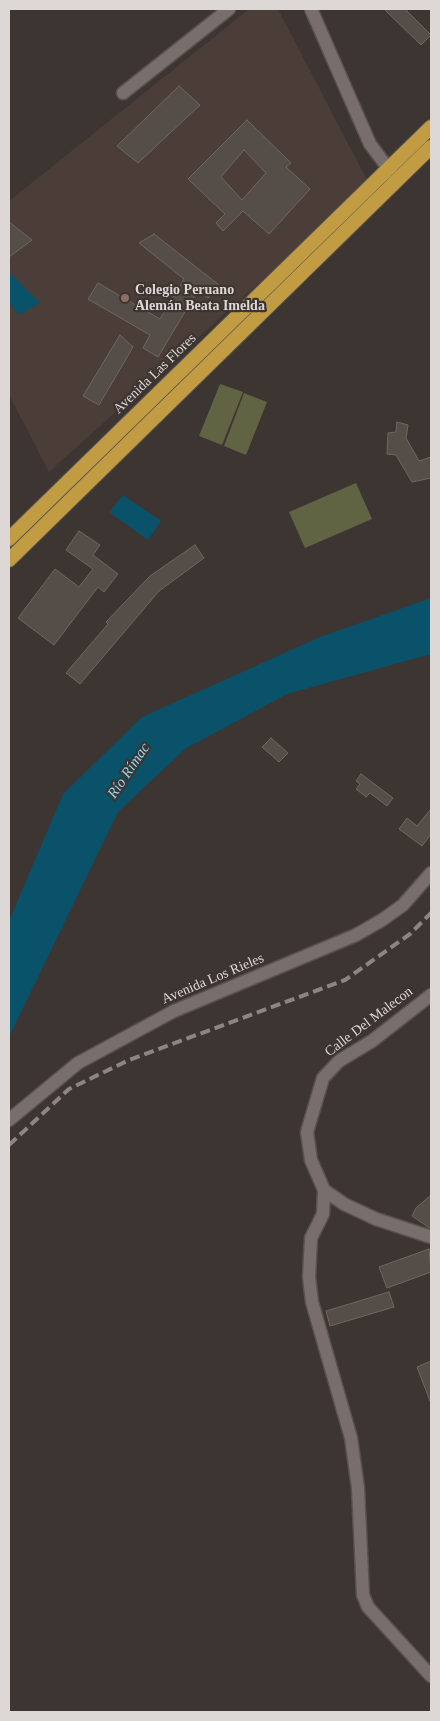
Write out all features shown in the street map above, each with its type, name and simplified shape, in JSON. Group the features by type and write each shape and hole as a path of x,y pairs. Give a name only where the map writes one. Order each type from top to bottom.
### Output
{"highway":[{"name":"Avenida Las Flores","path":"9,539 431,127"},
{"path":"9,560 431,147"},
{"path":"56,493 66,503"}],"street":[{"path":"123,93 229,9"},
{"path":"311,9 370,144 397,180"},
{"name":"Avenida Los Rieles","path":"9,1120 78,1063 174,1011 356,935 382,920 403,905 431,872"},
{"name":"Calle Del Malecon","path":"324,1190 311,1160 307,1132 323,1078 339,1061 372,1041 431,995"},
{"path":"324,1190 344,1204 376,1219 431,1237"},
{"path":"324,1190 323,1214 311,1238 309,1277 312,1302 351,1438 358,1488 363,1595 368,1607 431,1676"}],"shaded area":[{"name":"Colegio Peruano Alemán Beata Imelda","path":"249,9 278,9 369,184 49,472 9,395 9,201"}],"green space":[{"path":"220,384 243,392 222,445 199,436"},
{"path":"244,393 267,402 246,455 224,446"},
{"path":"356,483 372,519 305,548 289,512"}],"water":[{"path":"10,273 40,303 19,315 9,303"},
{"path":"123,495 161,521 148,540 109,512"},
{"name":"Río Rímac","path":"431,598 431,654 287,694 185,749 118,812 9,1037 9,921 63,794 142,717 320,637"}],"building":[{"path":"384,9 405,9 431,35 421,45"},
{"path":"179,86 200,105 138,163 117,146"},
{"path":"247,120 291,163 286,167 310,189 269,234 243,211 223,231 216,223 225,214 188,179","holes":["244,150 266,173 242,200 221,177"]},
{"path":"9,222 32,240 9,257"},
{"path":"154,234 219,285 208,298 198,290 158,357 143,348 150,335 88,299 98,283 160,319 184,279 139,243"},
{"path":"120,335 133,347 99,405 83,396"},
{"path":"397,422 408,425 406,438 419,461 431,457 431,478 412,482 396,455 387,454 388,433 396,432"},
{"path":"79,531 100,545 93,555 118,574 104,592 98,587 54,645 18,618 55,569 79,587 93,569 66,550"},
{"path":"195,545 204,558 159,591 80,684 66,673 108,624 106,622 150,576"},
{"path":"271,738 288,753 279,762 262,747"},
{"path":"361,774 393,798 387,806 370,793 366,797 356,789 360,784 356,781"},
{"path":"431,809 431,834 422,846 399,829 407,818 417,826"},
{"path":"431,1195 431,1229 412,1216 416,1208"},
{"path":"429,1249 431,1272 387,1288 379,1267"},
{"path":"389,1292 394,1307 330,1326 326,1311"},
{"path":"431,1361 431,1400 430,1401 417,1367"}],"railway":[{"path":"9,1145 69,1089 129,1060 345,980 410,934 431,913"}],"place":[{"name":"Colegio Peruano Alemán Beata Imelda","path":"125,298"}]}
